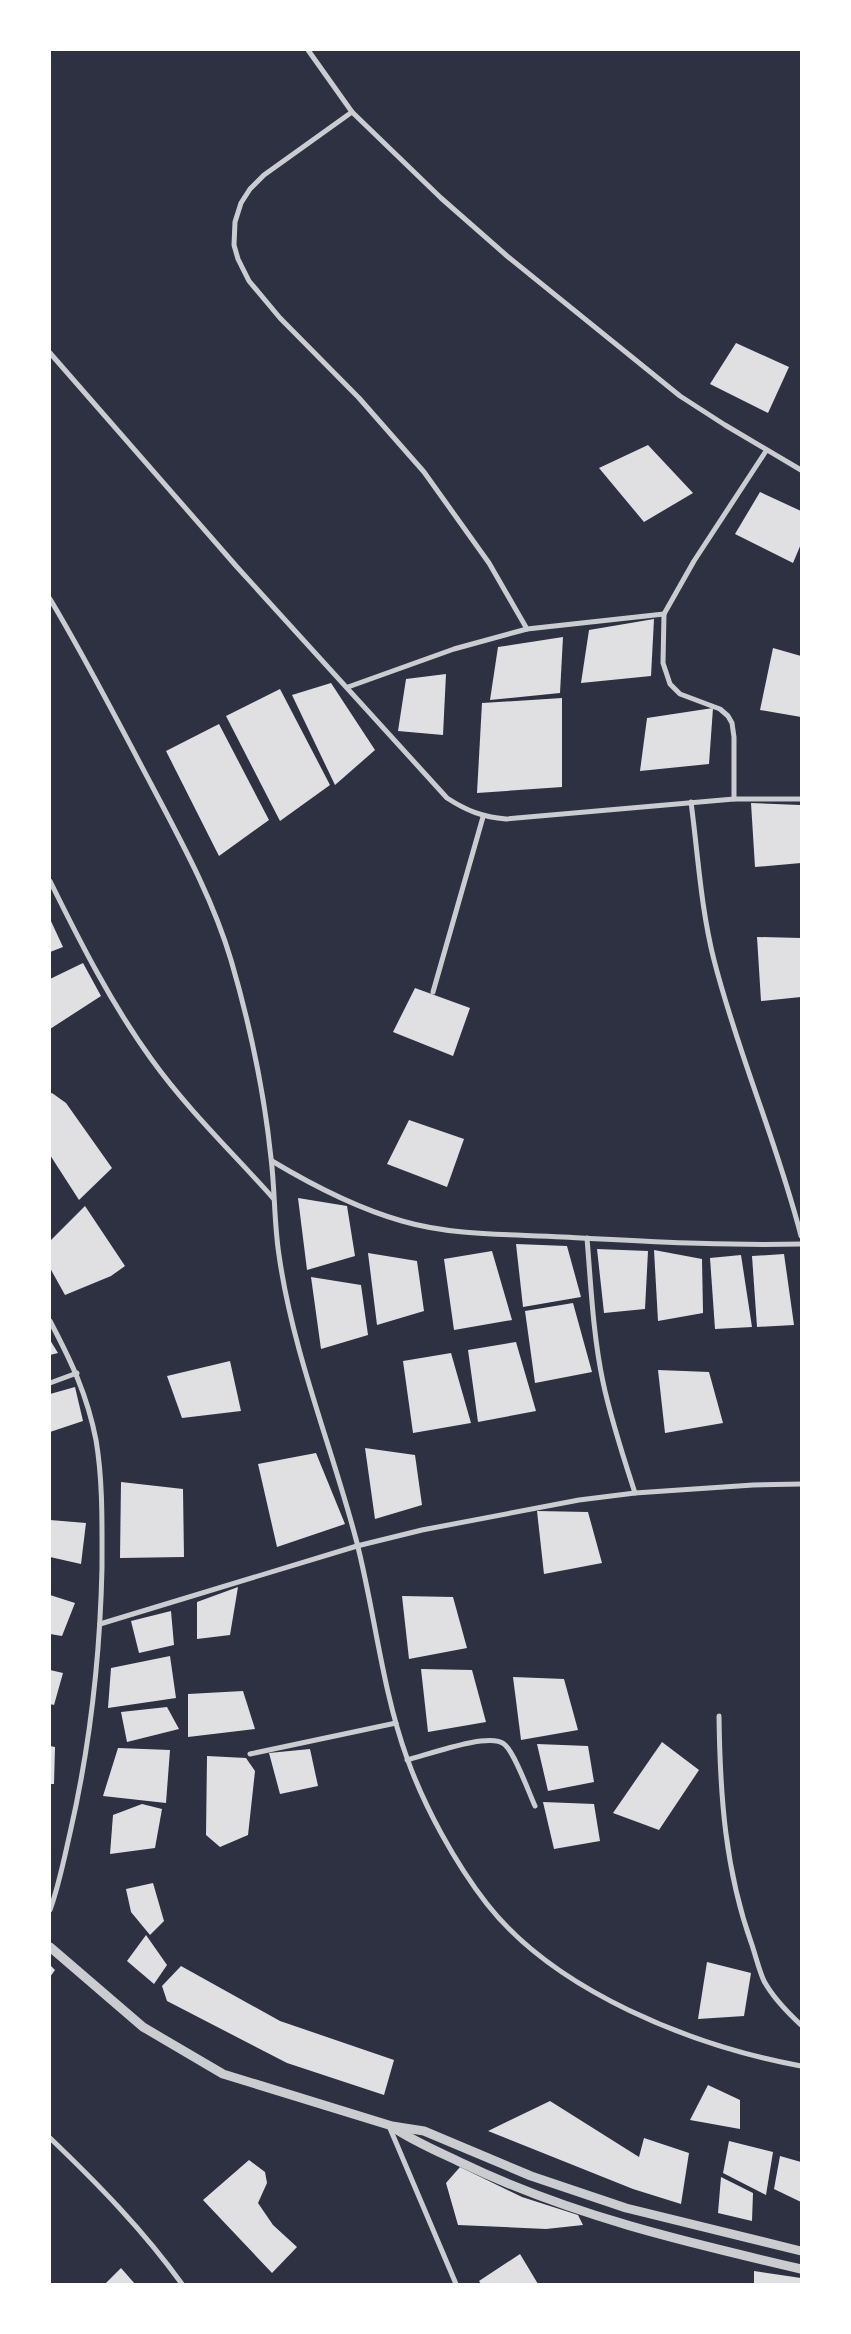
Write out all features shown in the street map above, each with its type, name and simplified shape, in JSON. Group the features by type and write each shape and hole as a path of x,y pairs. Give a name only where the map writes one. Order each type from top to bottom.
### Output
{"street":[{"path":"308,50 352,112 441,198 589,324 680,396 766,451 801,470"},
{"path":"352,112 264,175 250,189 241,204 235,222 234,245 238,259 249,281 280,318 359,398 424,472 488,563 527,629"},
{"path":"50,353 236,567 348,687 447,798 463,809 483,817 506,819 734,799 801,799"},
{"path":"734,799 734,737 732,723 728,716 720,709 680,694 670,684 663,663 664,614 690,568 766,451"},
{"path":"50,599 110,705 204,890 230,956 252,1040 272,1161 273,1198 279,1254 291,1320 317,1416 357,1546 396,1723 407,1760 456,1861 488,1907 522,1941 593,1992 678,2034 774,2061 801,2066"},
{"path":"348,687 454,649 527,629 664,614"},
{"path":"691,802 703,906 714,960 748,1069 772,1135 801,1236"},
{"path":"433,992 483,817"},
{"path":"50,881 72,926 130,1029 195,1115 273,1198"},
{"path":"272,1161 303,1180 366,1208 402,1221 437,1228 695,1244 801,1244"},
{"path":"587,1238 592,1301 603,1381 619,1445 635,1493"},
{"path":"50,1321 77,1373 96,1442 102,1512 100,1624 90,1727 78,1799 50,1910"},
{"path":"50,1383 77,1373"},
{"path":"100,1624 357,1546 422,1530 579,1500 635,1493 753,1485 801,1484"},
{"path":"719,1716 720,1778 725,1836 737,1895 764,1980 774,1997 801,2025"},
{"path":"250,1754 396,1723"},
{"path":"407,1760 477,1741 498,1740 506,1745 512,1755 535,1806"},
{"path":"50,1947 143,2028 223,2074 390,2126 424,2131 531,2176 626,2208 801,2251"},
{"path":"390,2126 419,2143 479,2171 573,2208 669,2238 801,2269"},
{"path":"390,2126 456,2284"},
{"path":"50,2138 119,2205 159,2252 182,2284"}],"building":[{"path":"736,343 789,367 768,413 710,384"},
{"path":"648,445 693,493 644,522 599,468"},
{"path":"760,492 801,511 801,544 793,563 735,534"},
{"path":"654,619 651,676 581,683 589,630"},
{"path":"563,637 560,693 490,700 498,647"},
{"path":"773,648 801,656 801,717 760,710"},
{"path":"446,674 443,735 398,731 406,679"},
{"path":"331,683 375,750 335,785 292,695"},
{"path":"280,689 330,785 280,821 226,716"},
{"path":"562,698 562,787 477,793 482,703"},
{"path":"713,708 709,764 640,771 647,718"},
{"path":"219,724 269,820 219,856 166,751"},
{"path":"751,803 800,805 801,863 755,867"},
{"path":"50,919 63,947 50,952"},
{"path":"757,937 801,938 801,997 761,1001"},
{"path":"83,963 101,996 50,1029 50,979"},
{"path":"415,988 470,1008 453,1056 393,1032"},
{"path":"52,1093 66,1103 112,1168 79,1200 50,1155 50,1094"},
{"path":"409,1120 464,1139 447,1187 387,1164"},
{"path":"298,1198 347,1206 355,1256 307,1270"},
{"path":"85,1206 125,1266 111,1276 65,1295 50,1268 50,1241"},
{"path":"516,1244 567,1246 581,1297 523,1307"},
{"path":"597,1249 648,1251 645,1309 604,1313"},
{"path":"654,1250 702,1259 703,1313 658,1321"},
{"path":"492,1251 512,1320 454,1330 444,1259"},
{"path":"368,1253 417,1261 424,1311 377,1325"},
{"path":"784,1254 794,1325 757,1327 752,1256"},
{"path":"741,1255 752,1327 715,1329 710,1258"},
{"path":"311,1277 361,1285 368,1335 321,1349"},
{"path":"573,1303 592,1372 535,1383 525,1311"},
{"path":"50,1340 58,1353 50,1355"},
{"path":"516,1342 536,1411 478,1422 468,1350"},
{"path":"451,1353 471,1423 413,1433 403,1361"},
{"path":"230,1361 241,1411 182,1418 167,1376"},
{"path":"658,1370 709,1372 723,1423 665,1433"},
{"path":"75,1387 83,1421 50,1432 50,1394"},
{"path":"365,1448 415,1455 422,1505 375,1519"},
{"path":"316,1453 345,1524 277,1547 258,1464"},
{"path":"121,1482 183,1489 184,1557 120,1558"},
{"path":"537,1511 588,1512 602,1563 544,1574"},
{"path":"50,1520 86,1523 81,1564 50,1557"},
{"path":"238,1587 230,1635 197,1639 197,1602"},
{"path":"50,1595 75,1603 62,1636 50,1634"},
{"path":"402,1596 453,1597 467,1648 409,1659"},
{"path":"171,1611 174,1645 139,1653 131,1621"},
{"path":"170,1656 176,1698 108,1708 111,1668"},
{"path":"421,1669 472,1670 486,1722 428,1732"},
{"path":"50,1670 63,1673 54,1705 50,1704"},
{"path":"513,1677 564,1679 578,1730 521,1740"},
{"path":"243,1691 255,1729 188,1737 188,1694"},
{"path":"167,1707 179,1729 127,1742 121,1712"},
{"path":"662,1742 699,1770 659,1830 613,1813"},
{"path":"537,1744 588,1746 594,1782 548,1791"},
{"path":"50,1746 55,1747 54,1784 50,1784"},
{"path":"118,1748 170,1750 166,1803 103,1796"},
{"path":"310,1749 318,1786 280,1794 269,1753"},
{"path":"207,1756 246,1758 255,1771 248,1835 220,1847 206,1835"},
{"path":"543,1802 594,1804 600,1841 554,1849"},
{"path":"142,1804 162,1809 155,1848 110,1854 113,1815"},
{"path":"153,1883 164,1921 150,1935 131,1912 126,1889"},
{"path":"146,1935 167,1965 154,1984 127,1961"},
{"path":"707,1962 751,1973 744,2016 698,2019"},
{"path":"50,1965 55,1970 50,1977"},
{"path":"181,1966 280,2021 394,2060 384,2095 287,2063 167,2001 162,1986"},
{"path":"708,2085 740,2100 740,2129 690,2120"},
{"path":"550,2101 639,2157 644,2138 689,2153 681,2204 633,2189 488,2131"},
{"path":"729,2141 773,2152 766,2195 723,2173"},
{"path":"780,2156 801,2162 801,2202 774,2189"},
{"path":"249,2160 265,2172 267,2183 258,2203 273,2225 297,2247 272,2273 203,2200"},
{"path":"460,2167 522,2197 578,2215 583,2225 546,2229 458,2225 446,2183"},
{"path":"721,2177 753,2193 752,2221 718,2213"},
{"path":"520,2254 538,2284 481,2284 479,2281"},
{"path":"121,2268 135,2284 105,2284"},
{"path":"754,2271 801,2278 801,2284 754,2284"}]}
